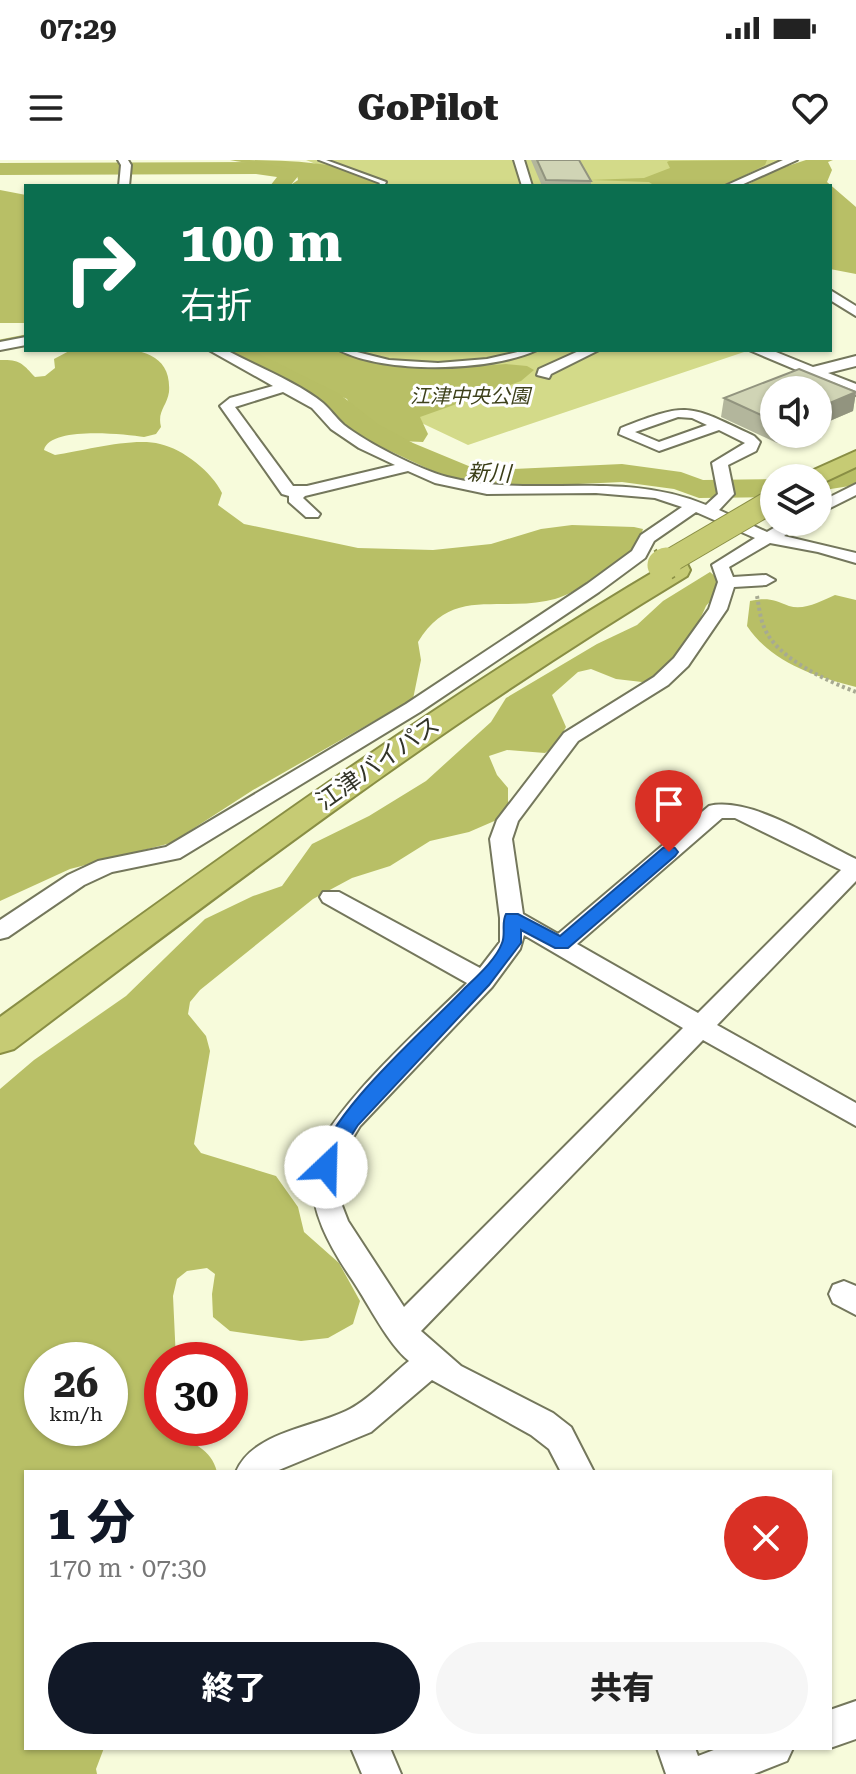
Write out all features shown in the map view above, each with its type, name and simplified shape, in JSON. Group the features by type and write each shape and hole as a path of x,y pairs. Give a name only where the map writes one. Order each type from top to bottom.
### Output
{"highway":[{"path":"832,470 856,458"},
{"path":"832,489 854,486"},
{"path":"670,568 760,509"},
{"name":"江津バイパス","path":"0,1038 233,865 452,710 670,568 760,531"}],"street":[{"path":"519,160 526,184"},
{"path":"735,184 792,160"},
{"path":"124,184 125,164"},
{"path":"832,295 856,312"},
{"path":"0,346 24,341"},
{"path":"220,352 317,405 336,426 364,445 440,480 473,488 552,480 640,490 760,523"},
{"path":"544,375 544,372 588,352"},
{"path":"762,352 856,390"},
{"path":"799,376 856,361"},
{"path":"283,388 235,401 227,408 287,489 298,493 407,467"},
{"path":"0,931 76,880 106,866 172,853 498,654 639,554 647,538 702,508 722,501 725,488 720,463 754,444 719,425 703,412 675,413 626,431 626,434 659,447 719,425"},
{"path":"832,500 854,486"},
{"path":"298,493 295,499 312,514"},
{"path":"577,1470 560,1438 542,1424 450,1376 431,1362 402,1330 351,1254 335,1224 327,1203 326,1167 330,1152 351,1119 483,981 512,943 512,918 501,839 508,820 571,737 661,681 681,662 718,609 747,581 720,565 760,534"},
{"path":"795,536 856,558"},
{"path":"402,1330 856,868 739,811 717,811 562,944"},
{"path":"331,897 483,981"},
{"path":"512,918 562,944 856,1116"},
{"path":"254,1470 264,1459 360,1421 431,1362"},
{"path":"832,1728 856,1720"},
{"path":"371,1750 382,1774"},
{"path":"677,1750 685,1774"},
{"path":"699,1774 768,1750"}],"lane":[{"path":"321,160 382,184"},
{"path":"350,352 391,362 434,365 485,362 526,352"}],"path":[{"path":"747,581 769,637 803,667 856,692"}],"green space":[{"path":"230,160 291,161 335,166 373,177 384,184 292,184 298,180 297,175"},
{"path":"306,160 783,160 726,184 365,184"},
{"path":"767,160 765,165 729,184 588,180 644,178 670,168 669,161"},
{"path":"806,160 833,160 828,162 832,170 827,182 829,184 749,184 766,173"},
{"path":"832,186 856,207 856,274 832,269"},
{"path":"0,190 24,195 24,323 0,323"},
{"path":"67,352 141,352 160,362 167,374 169,392 160,417 161,427 156,434 144,437 88,433 59,437 49,442 44,450 55,455 136,442 169,447 204,470 222,493 218,505 244,524 358,548 433,550 491,544 541,529 572,525 643,529 635,546 622,559 564,596 527,603 474,605 444,614 418,642 421,660 413,699 253,790 171,843 70,869 0,901 0,360 20,363 35,377 45,376 55,368 54,359"},
{"path":"245,352 341,352 389,366 444,369 506,364 527,366 534,370 521,381 420,417 428,434 423,442 400,440 379,432 360,418 347,399 269,366"},
{"name":"江津中央公園","path":"319,352 744,352 468,445 411,418"},
{"path":"710,572 717,578 719,591 706,606 693,635 661,678 642,682 616,679 591,669 578,672 552,695 566,727 556,745 545,753 507,750 489,756 497,775 508,788 508,805 499,819 469,832 430,841 390,866 352,878 313,899 200,990 190,1002 188,1014 206,1036 210,1051 194,1144 201,1153 276,1176 298,1207 304,1232 339,1263 360,1301 353,1324 328,1338 301,1341 230,1331 213,1317 215,1274 207,1268 187,1271 177,1279 173,1296 175,1342 144,1342 144,1446 198,1446 210,1457 216,1470 24,1470 24,1750 103,1750 97,1774 0,1774 0,1089 34,1060 126,996 205,919 282,886 312,844 369,816 426,781 491,722 506,698 597,644 637,625 663,601"},
{"path":"835,595 856,600 856,687 810,673 781,659 747,626 750,601 771,600 801,607"}],"building":[{"path":"537,160 579,160 591,181 546,180"},
{"path":"799,369 816,376 781,376"},
{"path":"832,382 856,392 832,402"},
{"path":"760,384 760,415 724,398"}],"waterway":[{"name":"新川","path":"0,169 256,168 290,174 282,184"},
{"path":"0,342 24,337"},
{"name":"新川","path":"237,352 328,399 368,430 403,449 464,475 491,479 622,473 681,481 699,489 760,488"},
{"name":"新川","path":"832,480 856,476"}],"route":[{"path":"326,1167 330,1152 351,1119 483,981 505,953 512,943 512,918 562,944 669,852"}]}
